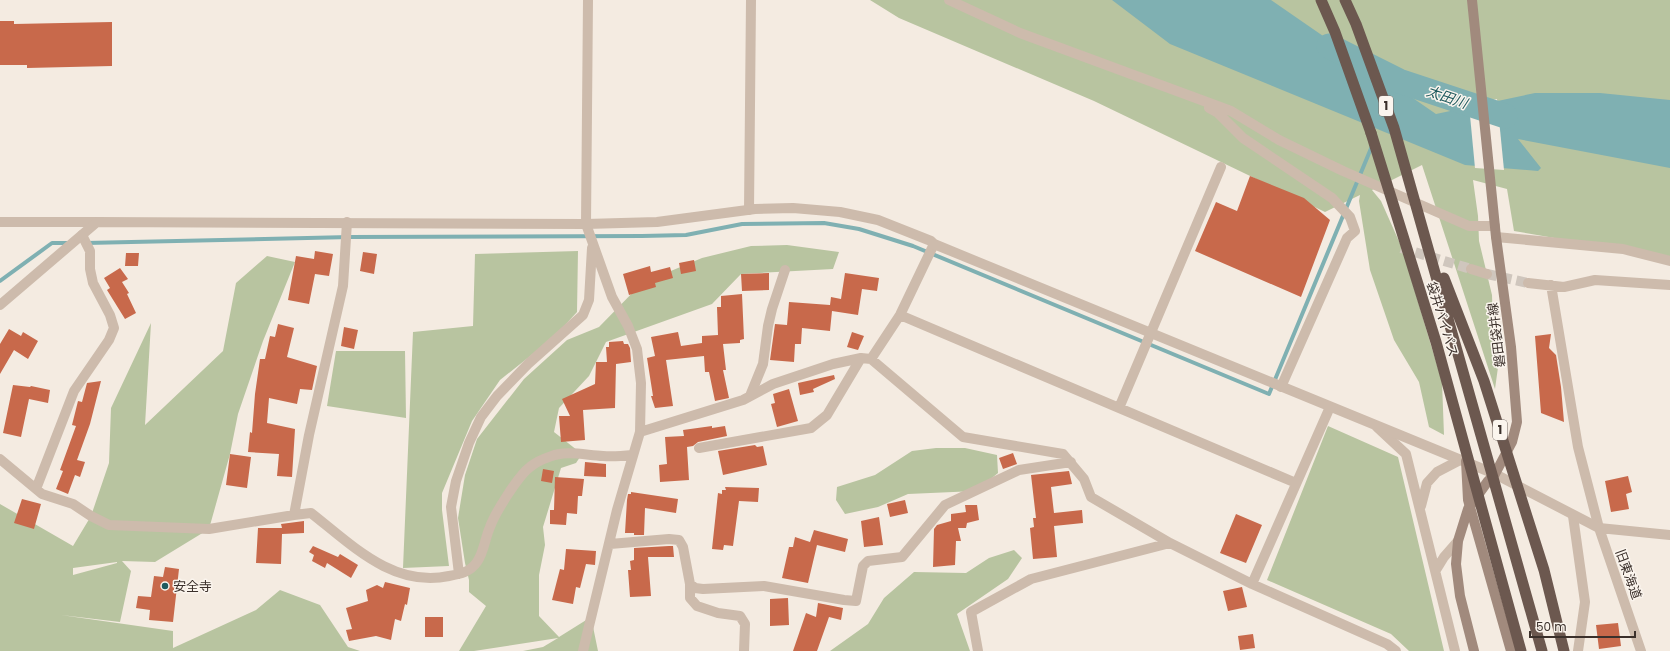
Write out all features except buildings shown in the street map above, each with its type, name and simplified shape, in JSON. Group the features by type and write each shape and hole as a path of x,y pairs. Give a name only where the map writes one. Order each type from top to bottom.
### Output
{"highway":[{"name":"袋井バイパス","path":"1321,0 1336,32 1371,133 1436,342 1463,457 1521,651"},
{"name":"袋井バイパス","path":"1345,0 1356,24 1394,128 1542,651"},
{"name":"1","path":"1419,214 1484,381 1544,570 1564,651"}],"main road":[{"name":"磐田袋井線","path":"1472,0 1496,237 1511,347 1517,422 1512,442 1495,474 1488,481 1468,509 1458,541 1456,564 1460,596 1474,651"},
{"path":"1463,457 1468,500 1511,651"}],"street":[{"path":"583,651 617,510 640,432 641,383 637,350 628,326 612,297 586,224 588,0"},
{"path":"749,210 751,0"},
{"path":"948,0 1020,33 1231,111 1279,140 1343,171 1469,226 1495,226"},
{"path":"1190,96 1218,113 1243,138 1332,198 1350,217 1355,231 1347,238 1281,387"},
{"path":"1119,408 1221,167"},
{"path":"0,222 586,224 657,222 749,210 793,208 840,212 878,220 1330,407 1377,426 1463,457 1573,516 1599,528 1670,535"},
{"path":"0,305 97,222"},
{"path":"294,515 309,435 343,286 347,222"},
{"path":"36,489 74,391 109,340 114,328 110,315 93,283 90,269 90,251 82,235"},
{"path":"1496,237 1623,250 1670,260"},
{"path":"459,574 451,507 456,481 469,443 481,417 497,396 528,364 584,315 589,300 593,243"},
{"path":"699,448 811,428 827,415 866,359 900,315 934,244"},
{"path":"1471,269 1487,274"},
{"path":"750,396 764,364 769,320 785,270"},
{"path":"1528,283 1564,287 1595,280 1670,285"},
{"name":"旧東海道","path":"1551,285 1578,447 1599,528 1641,651"},
{"path":"900,315 1296,483"},
{"path":"640,432 743,400 773,384 833,364 866,359 963,437 1063,454 1084,479 1091,497 1170,543 1252,584 1387,644 1396,651"},
{"path":"1252,584 1330,407"},
{"path":"1377,426 1406,454 1421,508 1455,651"},
{"path":"0,459 42,494 73,504 91,516 109,525 210,529 311,513 372,561 393,572 412,577 437,579 466,573 478,561 490,527 501,506 513,487 530,467 548,457 566,452 604,456 633,456"},
{"path":"1421,508 1427,483 1437,472 1463,457"},
{"path":"690,584 695,588 703,589 764,586 856,601 864,566 868,561 902,558 945,505 1019,470 1071,462"},
{"path":"1573,516 1585,602 1578,651"},
{"path":"610,544 669,539 679,540 683,547 690,584 690,598 697,606 740,616 745,624 744,651"},
{"path":"1436,570 1444,557 1458,541"},
{"path":"978,651 971,612 1031,580 1170,543"}],"green space":[{"path":"870,0 1670,0 1670,261 1653,255 1514,231 1507,189 1473,180 1478,216 1479,241 1492,295 1493,327 1499,360 1495,389 1422,165 1372,190 1381,201 1402,248 1442,382 1444,435 1429,427 1419,382 1394,340 1370,270 1359,201 1360,195 1325,212 1094,101 899,18"},
{"path":"787,245 839,252 833,269 741,274 712,304 606,342 589,376 559,408 554,432 582,454 576,463 561,468 543,527 545,545 539,575 539,616 559,637 591,617 598,651 523,651 543,647 558,638 474,651 459,651 486,606 469,592 469,580 458,518 465,475 477,439 524,379 567,340 599,327 642,283 702,258 751,246"},
{"path":"578,251 577,312 554,337 500,380 472,421 442,493 442,510 449,566 403,568 413,332 473,326 475,254"},
{"path":"267,256 295,262 263,341 238,414 230,454 209,529 155,562 122,561 131,571 120,622 61,615 173,631 173,648 256,610 280,590 320,605 348,647 360,651 0,651 0,504 73,546 91,516 109,463 111,408 151,323 145,425 223,351 236,283","holes":["117,563 73,575 73,568"]},
{"path":"336,351 405,351 406,418 327,406"},
{"path":"1328,426 1398,457 1444,651 1409,651 1391,634 1267,580"},
{"path":"936,448 965,448 997,455 998,473 976,491 908,494 878,507 845,514 836,500 837,487 875,475 912,451"},
{"path":"1014,550 1022,558 1008,579 957,614 970,651 830,651 868,624 884,598 914,572 966,573 989,558"}],"water":[{"path":"1112,0 1271,0 1436,114 1535,93 1600,93 1670,100 1670,168 1518,139 1541,168 1538,171 1465,165 1170,44"}],"pier":[{"path":"1497,99 1504,170 1475,168 1469,105"}],"waterway":[{"name":"太田川","path":"1329,46 1399,81 1505,116"},
{"path":"1395,92 1399,81"},
{"path":"86,243 350,237 686,235 742,224 824,223 859,229 913,246 1269,394 1372,146"},
{"path":"0,281 52,243 69,243"}],"tunnel":[{"path":"1401,248 1471,269"},
{"path":"1487,274 1528,283"}],"place":[{"name":"安全寺","path":"165,586"}]}
